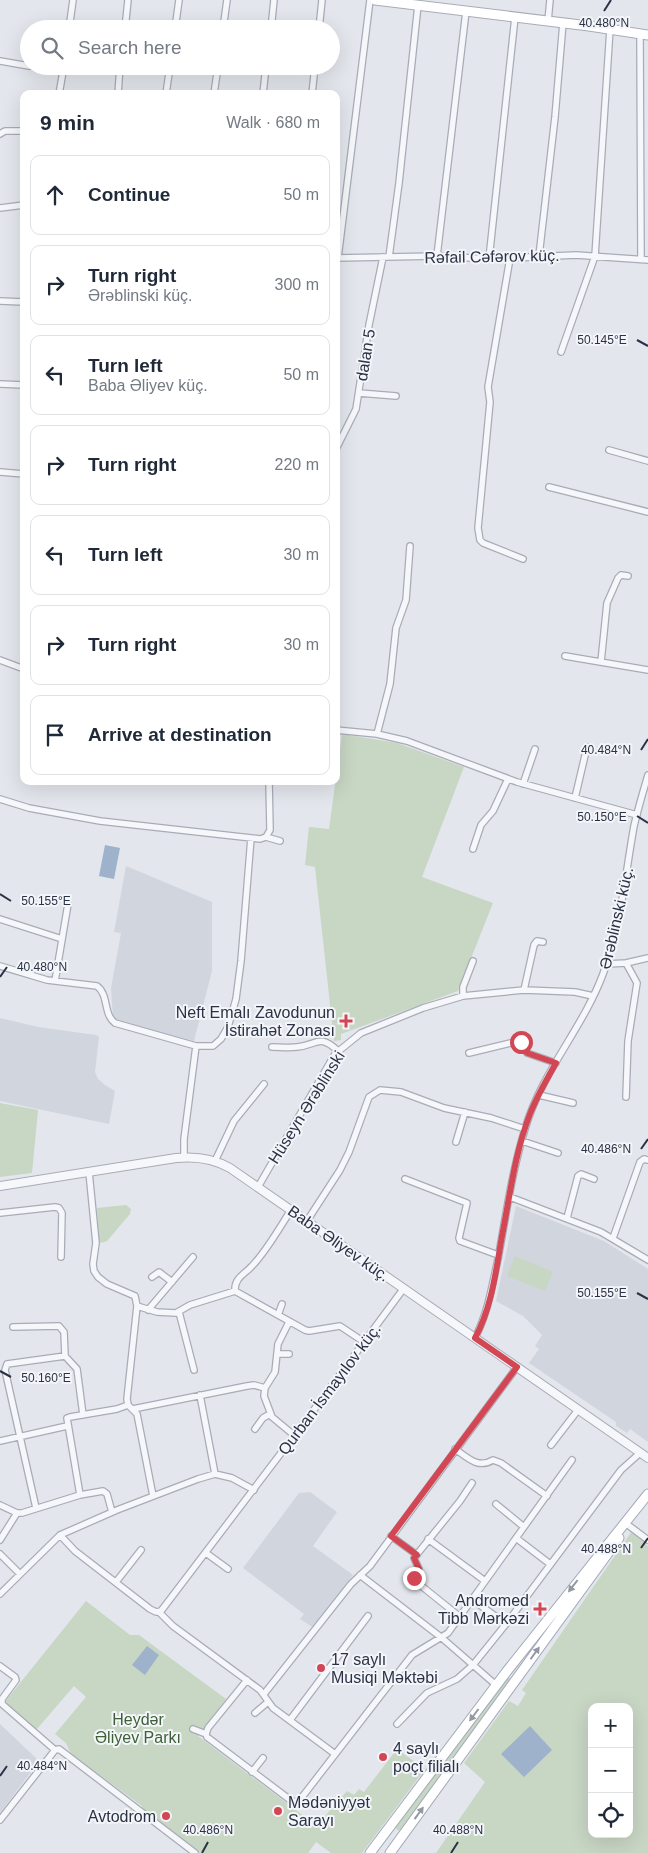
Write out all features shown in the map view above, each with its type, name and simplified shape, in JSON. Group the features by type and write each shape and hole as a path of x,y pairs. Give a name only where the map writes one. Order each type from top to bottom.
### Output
{"main road":[{"path":"375,0 418,5 445,4 466,11 563,22 644,34"},
{"path":"370,1853 496,1685 648,1494"},
{"path":"390,1853 648,1499"},
{"path":"507,1671 516,1678"},
{"path":"388,1828 401,1838"}],"street":[{"path":"70,20 73,0"},
{"path":"126,20 128,0"},
{"path":"176,20 179,0"},
{"path":"224,20 227,0"},
{"path":"272,20 274,0"},
{"path":"320,20 322,0"},
{"path":"340,235 370,0"},
{"path":"548,21 550,0"},
{"name":"dalan 5","path":"340,441 356,409 370,326 386,257 399,183 418,5"},
{"path":"437,256 466,11"},
{"path":"490,259 515,17"},
{"path":"539,256 555,117 563,22"},
{"path":"561,352 595,256 610,29"},
{"path":"644,34 645,260"},
{"path":"0,61 20,64"},
{"path":"60,90 62,75"},
{"path":"118,90 119,75"},
{"path":"167,90 169,75"},
{"path":"215,90 217,75"},
{"path":"263,90 265,75"},
{"path":"312,90 314,75"},
{"path":"0,134 5,131 20,131"},
{"path":"0,208 20,206"},
{"name":"Rəfail Cəfərov küç.","path":"340,258 437,256 490,259 539,256 595,256 645,260"},
{"path":"510,258 488,387 490,402 478,528 480,540 483,543 522,559"},
{"path":"0,301 20,302"},
{"path":"0,384 20,385"},
{"path":"359,393 396,396"},
{"path":"609,450 648,461"},
{"path":"0,472 20,474"},
{"path":"549,487 648,512"},
{"path":"377,734 390,684 395,634 406,600 410,546"},
{"path":"601,662 607,603 618,578 621,575 628,576"},
{"path":"565,656 648,670"},
{"path":"0,660 20,668"},
{"path":"340,730 377,734 419,746 523,784 637,815"},
{"path":"575,798 587,747"},
{"path":"523,784 535,749"},
{"name":"Ərəblinski küç.","path":"475,1338 487,1310 525,1129 539,1095 593,996 607,964 622,900 637,815 648,775"},
{"path":"472,849 480,825 493,811 508,779"},
{"path":"0,799 29,808 100,821 260,839 266,836 270,825 269,785"},
{"path":"641,800 648,802"},
{"path":"266,836 280,841"},
{"path":"0,966 55,981 97,986 102,992 110,1018 115,1023 196,1046 209,1047 216,1044 226,1033 230,1022 239,976 251,838"},
{"path":"55,981 68,904"},
{"path":"0,919 62,939"},
{"path":"524,990 534,945 537,941 543,942"},
{"path":"607,964 626,963 648,958"},
{"path":"462,996 463,987 474,961"},
{"path":"626,963 637,983 628,1041 626,1097"},
{"name":"Hüseyn Ərəblinski","path":"258,1187 338,1051 361,1033 423,1008 462,996 524,990 575,992 593,996"},
{"path":"469,1052 516,1040 521,1042 527,1053 556,1063"},
{"path":"272,1047 298,1047 324,1041 338,1051"},
{"path":"184,1157 184,1140 196,1046"},
{"path":"215,1160 221,1144 234,1121 264,1084"},
{"path":"307,1221 340,1170 349,1152 371,1094 380,1090 401,1092 444,1108 491,1118 525,1129"},
{"path":"539,1095 573,1103"},
{"path":"456,1142 465,1112"},
{"path":"522,1141 558,1153"},
{"name":"Baba Əliyev küç.","path":"0,1186 184,1157 215,1160 258,1187 648,1458"},
{"path":"613,1238 640,1162 644,1159 648,1160"},
{"path":"89,1172 96,1243 94,1272 107,1284 134,1296 137,1306 127,1399 137,1414 153,1496"},
{"path":"566,1218 578,1176 581,1174 594,1179"},
{"path":"405,1179 467,1203 459,1238 460,1241 498,1255"},
{"path":"510,1197 613,1238 648,1260"},
{"path":"0,1213 59,1208 62,1213 61,1257"},
{"path":"235,1291 235,1283 253,1266 291,1210"},
{"path":"148,1310 194,1256"},
{"path":"152,1277 159,1272 172,1282"},
{"name":"Qurban İsmayılov küç.","path":"158,1612 167,1605 404,1288"},
{"path":"137,1306 166,1313 179,1312 190,1305 235,1291 289,1322 309,1331 340,1326 364,1342"},
{"path":"278,1315 282,1304"},
{"path":"179,1312 194,1370"},
{"path":"289,1322 278,1344 275,1372 265,1388 264,1396 270,1414 295,1436"},
{"path":"13,1327 59,1326 64,1332 65,1356 77,1369 83,1415"},
{"path":"277,1354 289,1354"},
{"path":"36,1508 5,1367 9,1363 65,1356"},
{"path":"264,1694 346,1590 370,1566 517,1367"},
{"path":"80,1495 66,1421 70,1417 200,1396 254,1385 265,1388"},
{"path":"200,1396 215,1474"},
{"path":"551,1445 578,1410"},
{"path":"255,1429 263,1418 270,1414"},
{"path":"0,1441 67,1426"},
{"path":"455,1449 479,1464 487,1464 493,1460 501,1462 547,1496"},
{"path":"397,1724 427,1693 457,1679 473,1665 621,1470 640,1453"},
{"path":"193,1729 206,1734 209,1740 295,1802 302,1797 412,1655 448,1633 572,1460"},
{"path":"0,1594 60,1535 112,1512 215,1474 232,1478 254,1490"},
{"path":"460,1617 414,1580 419,1569 414,1558 450,1514 472,1483"},
{"path":"0,1505 22,1514 80,1495 104,1491 112,1512"},
{"path":"496,1504 524,1528"},
{"path":"0,1540 17,1513"},
{"path":"628,1525 648,1540"},
{"path":"60,1535 70,1547 150,1609 158,1612 173,1626 247,1680 264,1694 268,1702 335,1754"},
{"path":"391,1536 417,1555"},
{"path":"516,1538 550,1564"},
{"path":"428,1539 485,1581"},
{"path":"116,1582 141,1550"},
{"path":"206,1553 228,1569"},
{"path":"0,1554 20,1574"},
{"path":"360,1575 442,1638 496,1685"},
{"path":"473,1600 506,1624"},
{"path":"290,1720 368,1616"},
{"path":"0,1666 15,1677 16,1680 2,1699 2,1704 55,1750 59,1749 62,1751 195,1853"},
{"path":"206,1734 211,1724 247,1680"},
{"path":"255,1713 268,1702"},
{"path":"0,1820 55,1750"},
{"path":"252,1772 263,1758"}],"shaded area":[{"path":"126,866 212,902 212,971 194,1041 121,1023 113,1018 111,988 121,933 114,932"},
{"path":"0,1018 38,1027 99,1037 95,1072 98,1079 115,1091 109,1124 0,1101"},
{"path":"516,1206 604,1241 648,1269 648,1442 630,1429 627,1433 616,1426 616,1422 529,1363 539,1349 535,1346 542,1335 523,1316 496,1301"},
{"path":"310,1492 337,1512 313,1546 353,1575 312,1627 300,1619 304,1614 243,1568 299,1493"},
{"path":"0,1724 39,1761 0,1813"}],"green space":[{"path":"342,734 397,743 464,767 422,877 493,903 458,991 341,1034 341,1040 334,1041 315,867 305,865 309,827 329,829 335,785 340,785"},
{"path":"0,1103 38,1110 32,1173 0,1177"},
{"path":"126,1205 131,1209 130,1214 107,1241 101,1243 99,1240 97,1208"},
{"path":"515,1256 553,1272 545,1291 507,1276"},
{"path":"632,1531 648,1546 648,1853 436,1853 485,1782 464,1763 509,1701 518,1706 526,1693 522,1690"},
{"name":"Heydər Əliyev Parkı","path":"86,1601 130,1635 139,1635 226,1699 198,1736 313,1823 319,1823 347,1791 354,1795 359,1789 364,1792 397,1749 425,1769 362,1853 331,1853 316,1842 308,1853 201,1853 142,1809 142,1806 71,1754 66,1743 55,1734 86,1697 74,1686 36,1730 4,1703"},
{"path":"510,1678 510,1682 402,1831 397,1830 395,1825 506,1679"}],"water":[{"path":"105,845 120,848 114,879 99,876"},
{"path":"147,1646 159,1655 145,1675 132,1665"},
{"path":"530,1726 552,1750 524,1777 501,1754"}],"place":[{"name":"Neft Emalı Zavodunun İstirahət Zonası","path":"346,1021"},
{"name":"Andromed Tibb Mərkəzi","path":"540,1609"},
{"name":"17 saylı Musiqi Məktəbi","path":"321,1668"},
{"name":"4 saylı poçt filialı","path":"383,1757"},
{"name":"Mədəniyyət Sarayı","path":"278,1811"},
{"name":"Avtodrom","path":"166,1816"}],"route":[{"path":"414,1578 419,1569 414,1558 417,1555 391,1536 517,1367 475,1338 487,1310 525,1129 534,1104 556,1063 527,1053 521,1042"}]}
